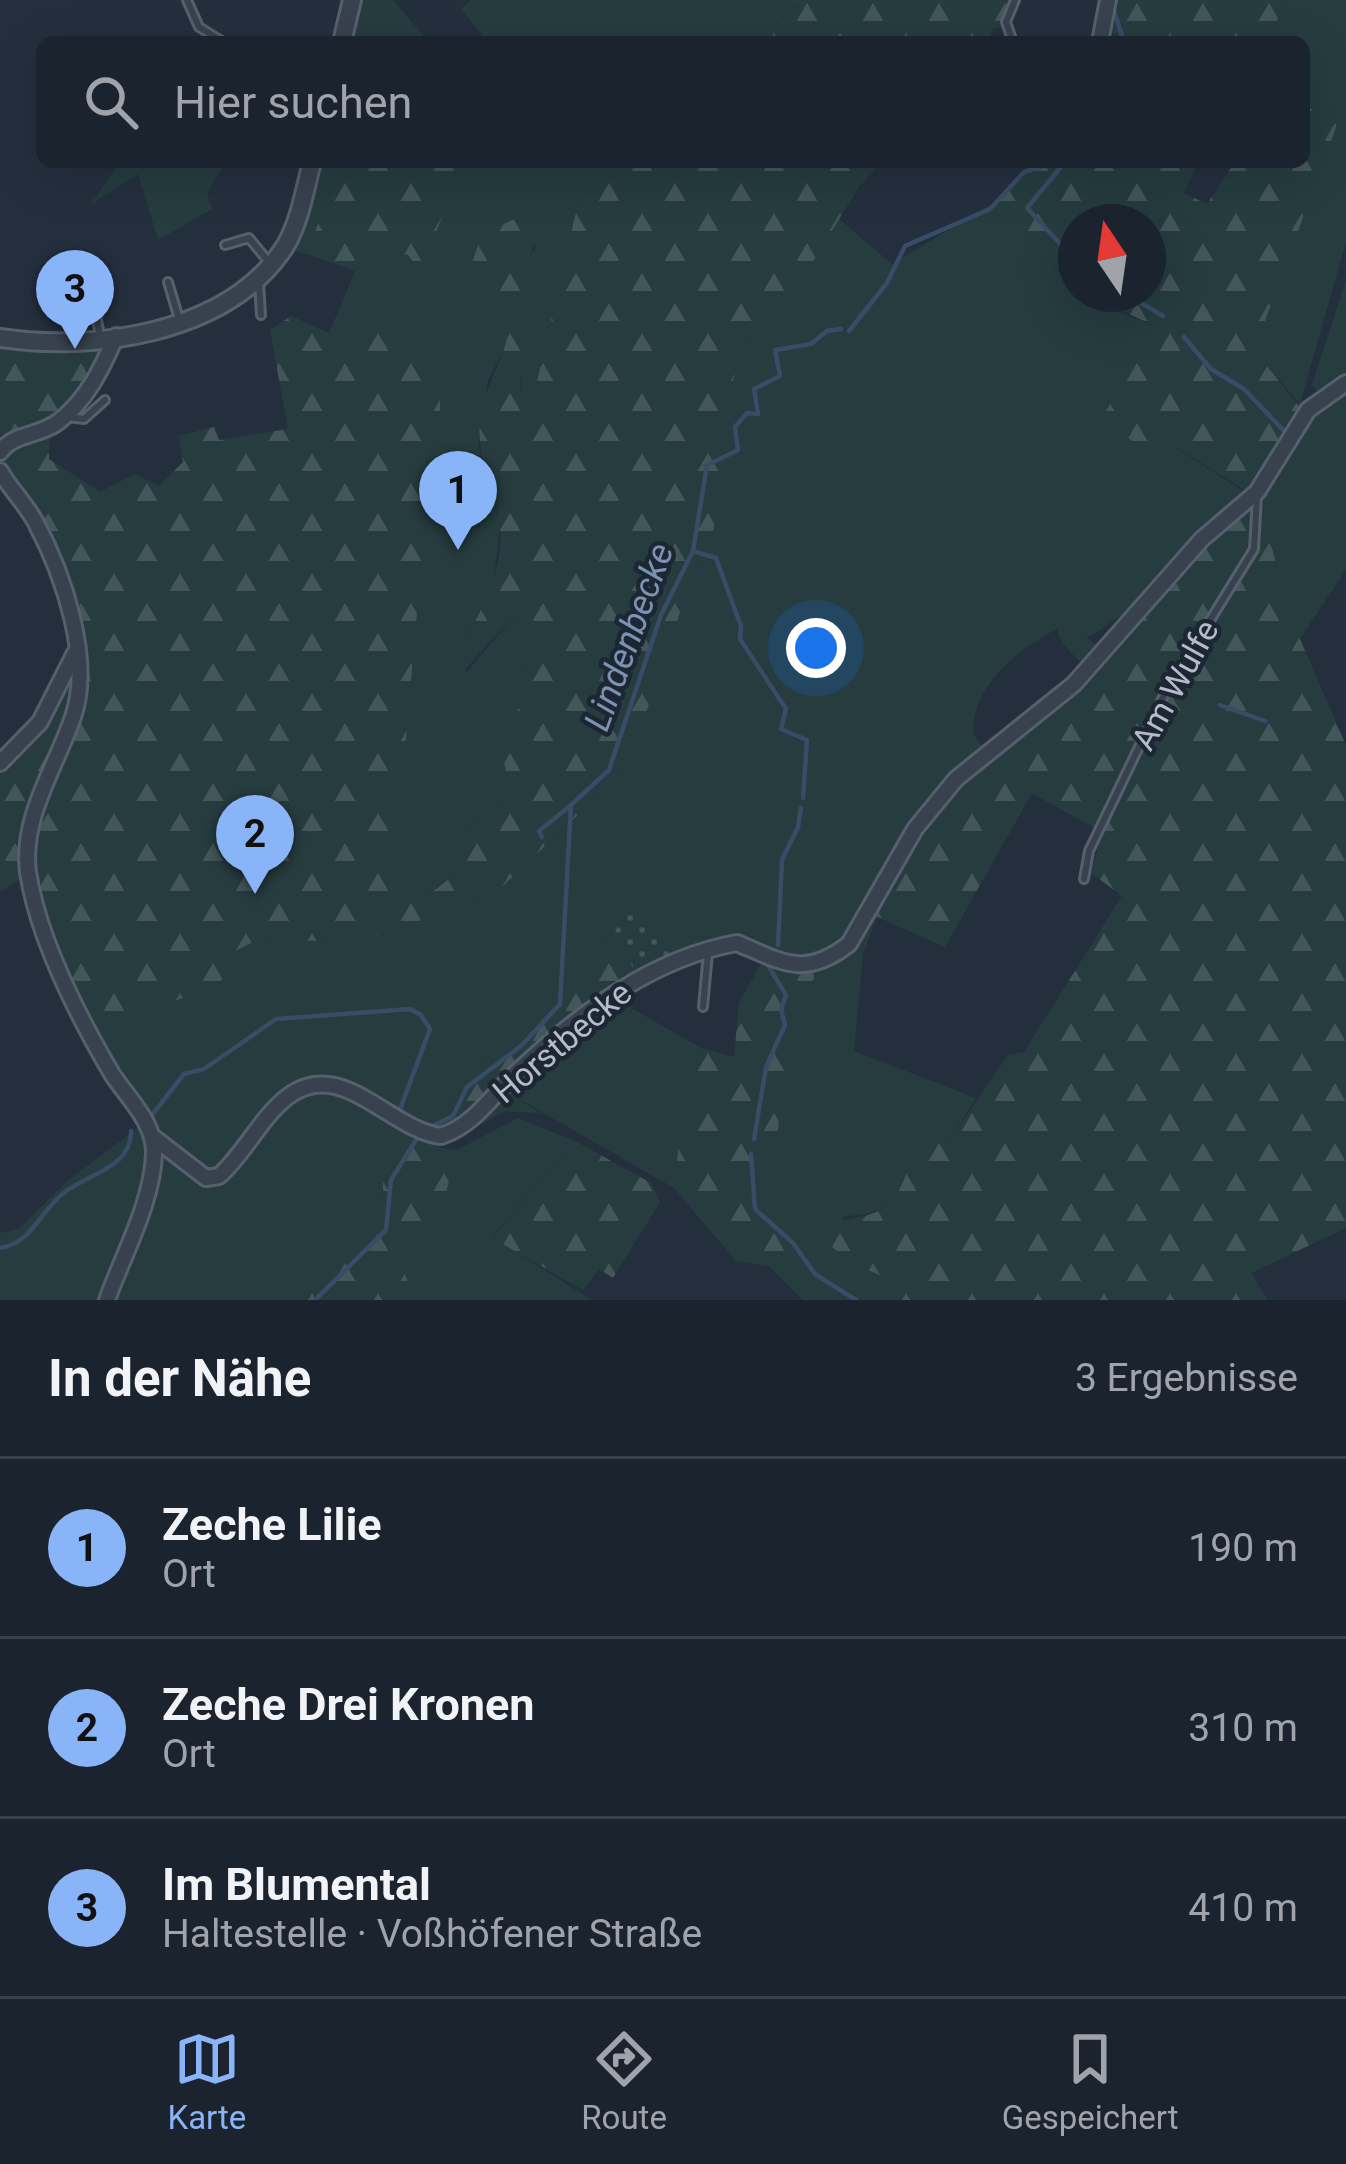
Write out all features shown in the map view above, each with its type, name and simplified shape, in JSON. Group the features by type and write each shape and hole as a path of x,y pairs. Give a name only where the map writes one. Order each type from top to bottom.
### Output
{"street":[{"path":"343,36 352,0"},
{"path":"1101,36 1108,0"},
{"path":"0,338 47,345 156,327 185,314 214,310 256,279 284,248 310,168"},
{"path":"0,452 7,442 56,424 65,415 101,372 108,337"},
{"name":"Horstbecke","path":"153,1137 206,1178 219,1177 289,1095 322,1084 346,1088 429,1135 450,1133 623,985 737,943 775,959 816,966 849,944 915,829 956,779 1074,684 1202,538 1257,492 1308,410 1346,383"},
{"path":"0,471 44,540 75,653 75,713 34,820 28,868 40,917 92,1035 153,1137 148,1186 107,1300"},
{"path":"0,763 40,722 75,653"}],"lane":[{"path":"187,0 199,28 213,36"},
{"path":"1011,36 1006,22 1015,0"},
{"path":"225,245 249,238 271,263"},
{"path":"256,279 261,315"},
{"path":"168,282 185,314"},
{"path":"92,292 108,337"},
{"path":"156,327 160,347"},
{"path":"65,415 84,419 105,400"},
{"name":"Am Wulfe","path":"1084,879 1089,851 1164,695 1254,549 1260,524 1257,492"},
{"path":"703,1007 709,950"}],"green space":[{"path":"357,0 393,0 424,36 348,36"},
{"path":"471,0 791,0 797,5 761,36 483,36 461,9"},
{"path":"791,0 1014,0 1006,28 994,28 989,36 762,36 796,6"},
{"path":"1111,0 1289,0 1268,36 1115,36 1106,25"},
{"path":"1289,0 1346,0 1346,242 1300,404 1267,366 1261,332 1337,122 1310,107 1310,36 1268,36"},
{"path":"1310,108 1338,122 1261,332 1267,366 1302,410 1249,493 1176,447 1147,453 1102,417 1159,328 1125,312 1166,312 1166,204 1058,204 1058,269 995,202 1028,168 1195,168 1184,193 1207,204 1231,168 1310,168"},
{"path":"116,168 222,168 207,194 212,209 158,240 138,174 91,204"},
{"path":"315,168 351,168 329,192 307,254 290,250"},
{"path":"351,168 454,168 455,183 421,272 407,254 355,271 307,254 329,192"},
{"path":"454,168 600,168 576,212 535,390 520,395 524,279 537,244 469,271 509,313 512,334 488,380 478,445 500,525 493,587 453,662 467,672 514,616 522,625 523,687 516,714 500,742 511,798 466,828 459,871 435,889 407,899 393,888 431,454 440,417 365,336 329,333 355,271 407,254 421,271 455,183"},
{"path":"600,168 876,168 859,187 786,305 741,348 720,435 739,455 742,483 719,489 712,541 687,592 629,763 503,886 469,904 353,943 260,938 234,952 229,977 98,1036 23,877 0,892 0,769 83,672 64,581 4,475 2,460 9,446 50,432 49,459 100,492 135,474 159,486 183,462 179,436 214,427 219,440 288,429 270,330 291,316 329,333 414,333 440,356 440,417 431,454 393,888 408,898 436,889 459,871 466,828 511,798 500,742 521,700 524,673 522,625 514,616 457,678 453,661 488,594 501,540 479,433 483,406 507,340 509,313 493,307 469,271 482,234 514,219 538,222 524,288 520,394 535,390 576,212"},
{"path":"995,202 1034,238 1058,270 1058,312 1120,312 1159,328 1103,417 1147,453 1175,447 1249,495 1109,624 1086,638 1057,629 1000,671 988,685 975,717 974,735 982,746 913,819 854,924 816,962 775,957 737,940 675,959 633,908 611,935 576,958 556,995 514,1023 445,1109 453,1129 417,1126 360,1091 355,1094 419,1133 383,1183 382,1219 305,1300 115,1300 160,1153 172,1152 207,1182 219,1181 290,1098 315,1088 344,1090 346,1085 324,1083 288,1095 260,1121 222,1170 209,1174 157,1126 98,1036 229,977 234,952 260,938 353,943 469,904 503,886 579,814 629,763 687,592 712,541 719,489 742,483 739,455 720,435 741,348 786,305 839,219 892,264"},
{"path":"1346,280 1346,377 1316,391 1312,385"},
{"path":"108,343 98,370 47,423 0,435 0,344 47,350"},
{"path":"1346,386 1346,570 1300,639 1287,609 1263,510 1264,495 1310,414"},
{"path":"1254,500 1263,510 1287,609 1346,745 1346,1228 1251,1273 1268,1300 892,1300 888,1279 855,1264 820,1238 839,1223 889,1204 916,1149 951,1138 1008,1055 1024,1052 1122,896 1091,873 1102,832 1032,793 945,947 871,914 918,830 957,781 1085,667 1062,643 1057,629 1086,638 1105,652 1223,524"},
{"path":"633,907 675,959 636,972 611,935"},
{"path":"871,914 877,917 863,954 854,1051 976,1098 951,1138 932,1145 912,1162 893,1200 877,1211 843,1217 855,1264 888,1279 892,1300 803,1300 769,1266 787,1248 756,1178 776,1139 784,1072 817,968"},
{"path":"611,935 636,972 610,989 619,1001 510,1093 540,1113 505,1111 450,1140 452,1129 445,1109 514,1023 556,995 576,958"},
{"path":"764,958 817,968 784,1072 777,1139 756,1178 788,1249 769,1266 736,1261 674,1188 680,1133 701,1048 734,1057 739,1003"},
{"path":"619,1001 701,1048 680,1133 674,1188 509,1093"},
{"path":"518,1118 575,1141 492,1237 592,1300 416,1300 400,1266 435,1236 457,1150"},
{"path":"142,1125 145,1169 141,1191 103,1300 0,1300 0,1233 20,1228 66,1182"},
{"path":"419,1133 440,1148 457,1150 435,1236 401,1266 416,1300 305,1300 382,1219 383,1183"},
{"path":"575,1141 651,1183 660,1202 613,1278 599,1269 583,1290 492,1238"}],"waterway":[{"path":"1113,8 1122,36"},
{"name":"Lindenbecke","path":"849,331 887,283 905,246 990,209 1024,172 1036,168"},
{"path":"1058,242 1027,208 1060,168"},
{"path":"1156,312 1163,316"},
{"name":"Lindenbecke","path":"431,1127 453,1116 467,1087 521,1046 560,1004 571,805 609,770 661,615 693,551 707,465 738,450 735,427 747,413 758,414 754,389 780,376 775,350 811,344 827,331 841,329"},
{"path":"1184,337 1211,369 1244,389 1285,432"},
{"path":"693,551 716,558 741,626 740,639 786,709 781,729 807,740 803,798"},
{"path":"1220,705 1265,721"},
{"path":"542,837 539,831 571,805"},
{"path":"778,945 782,860 798,827 801,808"},
{"path":"754,1139 766,1067 785,1025 781,1010 786,995 766,962"},
{"path":"152,1115 184,1074 204,1069 276,1019 410,1009 430,1029 399,1112"},
{"path":"0,1248 21,1240 65,1192 117,1161 125,1153 131,1131"},
{"name":"Lindenbecke","path":"315,1300 386,1230 391,1180 419,1135"},
{"path":"751,1154 755,1209 793,1243 815,1274 856,1300"}],"place":[{"name":"Im Blumental","path":"75,349"},
{"name":"Zeche Lilie","path":"458,550"},
{"name":"Zeche Drei Kronen","path":"255,894"}]}
